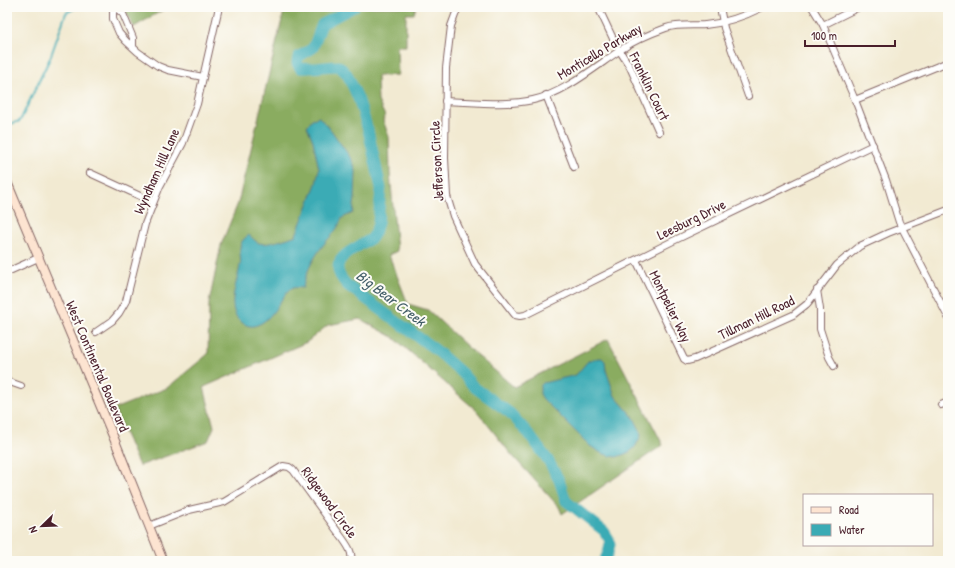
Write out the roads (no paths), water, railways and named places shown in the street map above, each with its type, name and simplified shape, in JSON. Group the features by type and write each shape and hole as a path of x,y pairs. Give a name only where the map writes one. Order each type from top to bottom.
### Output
{"main road":[{"name":"West Continental Boulevard","path":"7,182 113,436 163,561"}],"street":[{"path":"114,7 124,14 133,38 133,46"},
{"path":"114,7 113,19 119,32 138,52 158,66 168,70 203,77"},
{"name":"Wyndham Hill Lane","path":"96,332 112,321 126,301 145,224 153,202 183,143 197,104 219,7"},
{"name":"Jefferson Circle","path":"458,7 451,26 446,68 445,158 447,196 453,216 475,264 515,315 520,316"},
{"name":"Franklin Court","path":"598,7 620,51 630,67 659,132"},
{"path":"720,7 723,22 748,96"},
{"name":"Monticello Parkway","path":"445,102 503,103 533,100 546,95 590,71 620,51 668,27 723,22 738,18 763,7"},
{"path":"812,7 823,25 855,100 873,145 901,228 948,317"},
{"path":"823,25 858,7"},
{"path":"855,100 948,62"},
{"path":"546,95 574,167"},
{"name":"Leesburg Drive","path":"520,316 525,315 873,145"},
{"path":"90,173 153,202"},
{"name":"Tillman Hill Road","path":"686,361 695,359 793,315 807,304 837,265 866,242 948,210"},
{"path":"7,272 38,258"},
{"name":"Montpelier Way","path":"636,260 686,361"},
{"path":"818,290 820,329 829,357 834,366"},
{"path":"7,381 21,386"},
{"path":"941,405 948,402"},
{"name":"Ridgewood Circle","path":"149,526 189,510 224,502 283,466 286,466 293,470 347,545 350,550 352,558 351,561"}],"water":[{"path":"319,117 331,130 352,160 356,171 353,213 342,218 335,231 318,252 307,272 303,288 293,288 288,291 267,319 254,326 248,326 240,321 233,309 234,294 240,263 241,243 249,235 256,242 262,244 296,235 316,184 319,169 313,141 307,126 312,119"},
{"path":"602,358 605,361 606,370 615,396 634,418 640,430 641,436 635,447 630,452 617,457 601,453 590,446 543,399 540,394 540,386 543,383 576,375 588,361"}],"waterway":[{"path":"7,125 20,121 50,58 66,13 77,7"},
{"name":"Big Bear Creek","path":"354,7 322,24 313,48 298,57 297,63 300,68 339,66 347,74 358,98 368,130 381,188 378,223 375,233 372,238 343,257 339,263 338,269 341,277 348,286 436,350 462,373 474,387 510,413 528,433 548,460 559,480 566,501 604,531 609,539 610,545 604,561"}]}
